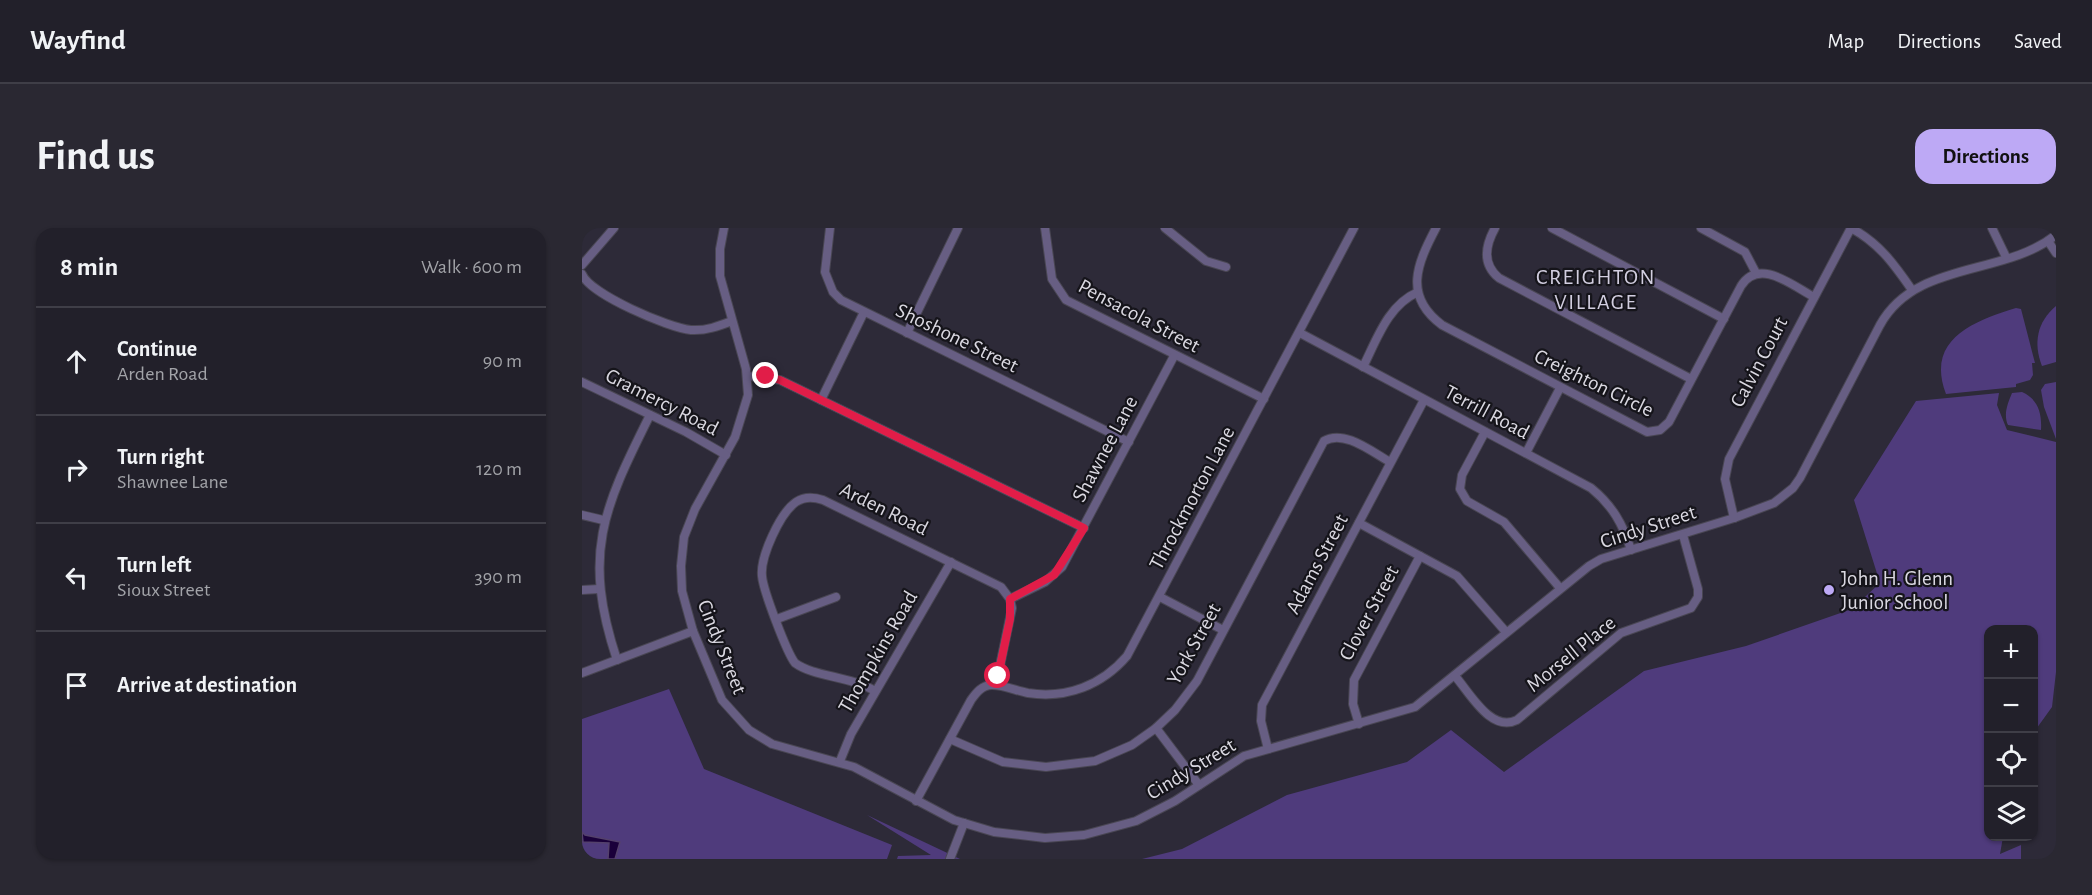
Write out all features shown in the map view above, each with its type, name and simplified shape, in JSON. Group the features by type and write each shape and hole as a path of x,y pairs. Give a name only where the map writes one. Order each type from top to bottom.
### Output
{"street":[{"path":"582,264 614,228"},
{"name":"Cindy Street","path":"724,228 720,249 720,276 747,376 748,395 744,414 726,455 695,509 683,546 682,591 693,631 718,692 743,725 772,744 840,761 964,823 1017,836 1055,837 1084,835 1116,828 1146,817 1232,762 1268,748 1359,724 1415,706 1455,676 1560,588 1601,559 1734,519 1774,503 1793,488 1884,318 1894,305 1912,290 1932,280 2006,257 2048,241 2056,235"},
{"name":"Shoshone Street","path":"830,228 831,239 824,262 828,283 841,300 1129,442"},
{"path":"907,333 958,228"},
{"name":"Pensacola Street","path":"1045,228 1052,279 1066,300 1264,399"},
{"path":"1165,228 1206,261 1226,267"},
{"name":"Throckmorton Lane","path":"996,685 1026,693 1052,695 1075,691 1096,683 1127,656 1354,228"},
{"path":"1363,367 1391,313 1401,301 1418,292 1419,265 1436,228"},
{"path":"1494,228 1486,258 1491,269 1499,278 1691,380"},
{"path":"1552,228 1724,318"},
{"path":"1701,228 1744,252 1756,273 1769,274 1814,297"},
{"path":"1851,228 1872,240 1887,254 1912,290"},
{"name":"Calvin Court","path":"1734,519 1725,479 1729,459 1851,228"},
{"path":"1992,228 2006,257"},
{"path":"2048,241 2056,253"},
{"name":"Creighton Circle","path":"1418,292 1428,312 1442,325 1639,430 1650,433 1666,426 1743,282 1756,273"},
{"path":"582,274 592,288 676,327 704,330 732,321"},
{"path":"821,400 864,312"},
{"name":"Terrill Road","path":"1300,333 1577,480 1600,496 1620,521 1631,550"},
{"name":"Shawnee Lane","path":"1010,599 1054,575 1084,528 1174,356"},
{"path":"747,376 776,378 1084,528"},
{"name":"Gramercy Road","path":"582,382 726,455"},
{"path":"1526,453 1560,388"},
{"name":"Adams Street","path":"1268,748 1261,721 1262,705 1424,400"},
{"path":"617,660 604,623 599,590 598,551 603,520 617,481 650,415"},
{"path":"1485,432 1462,475 1460,482 1462,495 1472,505 1504,522 1560,588"},
{"name":"York Street","path":"950,739 1003,762 1046,767 1095,761 1126,747 1156,728 1190,691 1324,441 1331,437 1344,438 1390,462"},
{"name":"Arden Road","path":"875,691 856,681 800,666 792,659 763,582 763,556 790,508 802,499 811,497 823,500 1001,587 1010,599"},
{"path":"582,515 603,520"},
{"path":"1359,523 1457,576 1506,632"},
{"name":"Morsell Place","path":"1455,676 1493,719 1504,724 1517,720 1621,633 1691,608 1698,597 1698,589 1683,535"},
{"name":"Clover Street","path":"1359,724 1353,704 1354,680 1420,556"},
{"name":"Thompkins Road","path":"840,761 851,734 951,562"},
{"path":"582,590 599,590"},
{"path":"777,619 836,597"},
{"path":"1160,597 1223,630"},
{"path":"916,801 974,695 985,686 996,685 1010,619 1010,599"},
{"path":"582,673 693,631"},
{"path":"1156,728 1199,785"},
{"path":"950,859 964,823"}],"shaded area":[{"path":"2056,306 2056,362 2042,366 2037,341 2041,326"},
{"path":"2016,308 2021,309 2035,363 2032,363 2033,375 2030,380 2016,384 2016,387 1946,394 1941,375 1942,359 1948,346 1957,335 1970,326"},
{"path":"2056,382 2056,439 2044,407 2041,390 2045,384"},
{"path":"2022,392 2032,398 2038,407 2041,430 2008,425 2006,413 2012,393"},
{"path":"1999,393 1997,405 2007,430 2056,442 2056,672 2052,707 2038,726 2038,625 1984,625 1984,841 2002,841 2000,854 2021,845 2021,859 1142,859 1182,849 1287,795 1407,762 1451,730 1504,772 1644,671 1746,646 1852,609 1880,583 1854,500 1916,401"},
{"path":"669,689 704,769 892,845 887,859 615,859 620,842 584,835 582,832 582,719"},
{"path":"867,815 960,859 897,859 898,856 931,855"},
{"path":"582,832 585,835 620,842 615,859 608,859 609,843 583,842"},
{"path":"582,841 610,843 608,859 582,859"}],"place":[{"name":"John H. Glenn Junior School","path":"1829,590"}],"district":[{"name":"CREIGHTON VILLAGE","path":"1596,290"}],"route":[{"path":"766,376 776,378 1084,528 1062,567 1054,575 1045,582 1010,599 1012,608 998,676"}]}
